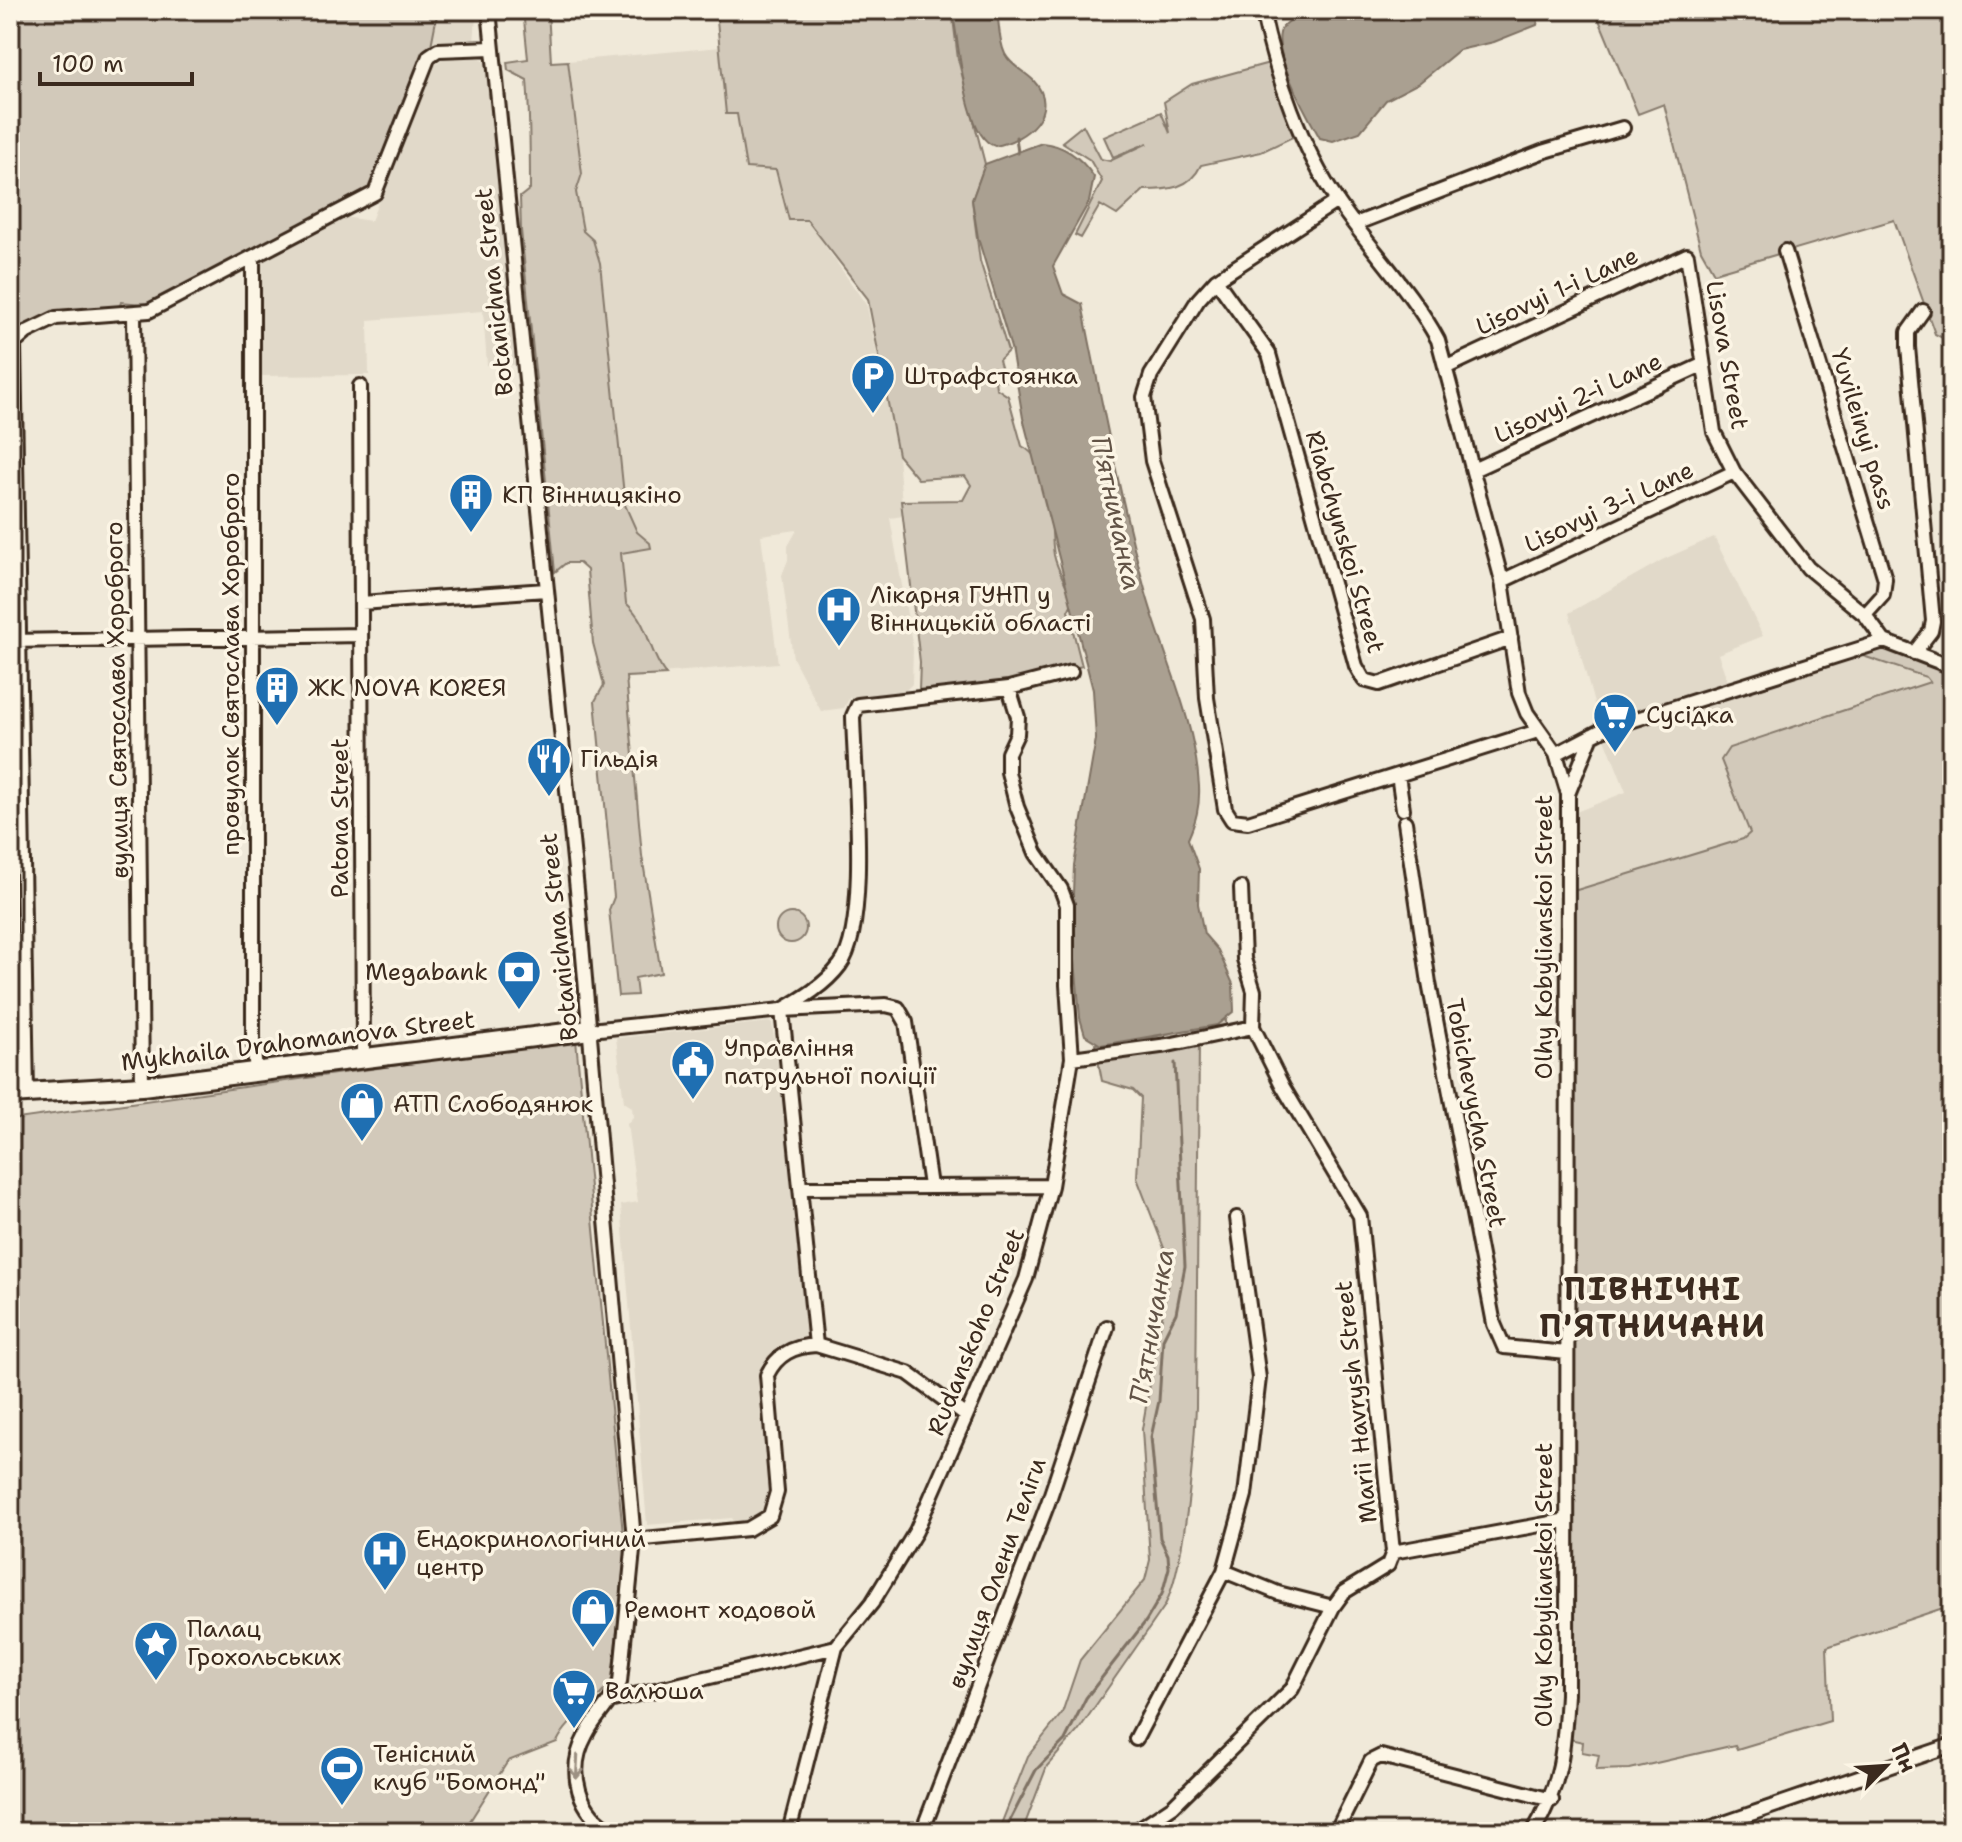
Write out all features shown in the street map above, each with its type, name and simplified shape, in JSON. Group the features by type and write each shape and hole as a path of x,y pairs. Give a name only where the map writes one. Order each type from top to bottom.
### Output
{"street":[{"name":"Botanichna Street","path":"489,10 590,1030 634,1540 620,1682 613,1700 587,1732 576,1764 580,1797 606,1830"},
{"name":"Olhy Kobylianskoi Street","path":"1262,10 1274,67 1311,158 1337,201 1426,317 1447,367 1502,581 1519,693 1538,731 1556,754 1568,794 1565,1742 1552,1800 1533,1832"},
{"path":"19,1094 12,345 27,332 56,318 149,311 375,193 429,56 438,50 492,48"},
{"path":"1355,224 1542,152 1623,128"},
{"path":"1337,201 1216,280 1198,300 1151,375 1144,397 1152,461 1203,619 1207,698 1218,784 1225,809 1232,820 1248,822 1538,731"},
{"name":"Yuvileinyi pass","path":"1785,251 1885,579 1883,595 1865,615"},
{"name":"Lisovyi 1-i Lane","path":"1447,367 1687,255"},
{"name":"Lisova Street","path":"1687,255 1714,432 1734,472 1808,568 1865,615 1884,641"},
{"name":"провулок Святослава Хороброго","path":"253,258 256,1070"},
{"name":"Riabchynskoi Street","path":"1216,280 1269,354 1356,666 1364,680 1379,684 1511,638"},
{"path":"1914,653 1931,631 1933,621 1908,347 1908,332 1923,311"},
{"name":"вулиця Святослава Хороброго","path":"134,314 140,638 142,1086"},
{"name":"Lisovyi 2-i Lane","path":"1473,470 1702,365"},
{"name":"Patona Street","path":"360,386 363,1057"},
{"name":"Lisovyi 3-i Lane","path":"1502,581 1734,472"},
{"path":"361,603 546,590"},
{"path":"16,641 361,635"},
{"path":"1556,754 1592,735 1884,641 1952,667"},
{"path":"782,1010 814,991 841,964 854,935 857,901 853,716 858,705 868,701 1009,688 1071,672"},
{"name":"Rudanskoho Street","path":"789,1832 836,1647 872,1603 916,1531 1026,1279 1051,1186 1072,1058 1067,985 1067,905 1061,889 1036,853 1017,807 1008,762 1018,717 1009,688"},
{"path":"1568,794 1592,735"},
{"name":"Tobichevycha Street","path":"1398,775 1430,987 1498,1337 1504,1347 1513,1350 1567,1353"},
{"name":"Marii Havrysh Street","path":"1134,1832 1173,1806 1292,1689 1333,1607 1344,1592 1388,1565 1393,1552 1360,1216 1283,1087 1253,1027 1254,991 1244,959 1241,888"},
{"path":"590,1030 782,1010 886,1005 903,1013 930,1186"},
{"path":"782,1010 803,1188 816,1345"},
{"path":"1072,1058 1168,1045 1253,1027"},
{"name":"Mykhaila Drahomanova Street","path":"19,1094 142,1086 590,1030"},
{"path":"803,1188 1051,1186"},
{"path":"1136,1739 1224,1571 1245,1495 1259,1378 1237,1218"},
{"name":"вулиця Олени Теліги","path":"922,1832 1048,1503 1107,1327"},
{"path":"634,1540 748,1529 770,1516 777,1492 767,1375 773,1363 788,1351 816,1345 908,1373 966,1416"},
{"path":"1393,1552 1567,1520"},
{"path":"1224,1571 1278,1593 1333,1607"},
{"path":"613,1700 836,1647"},
{"path":"1698,1832 1952,1745"},
{"path":"1336,1832 1371,1761 1381,1756 1552,1800"}],"shaded area":[{"path":"10,10 438,10 429,56 375,193 155,305 121,302 118,312 56,318 10,347"},
{"path":"438,10 483,10 484,15 476,17 474,43 432,41"},
{"path":"523,10 548,10 551,62 568,61 582,174 576,192 583,231 593,240 600,263 625,505 637,532 650,543 651,548 621,553 626,603 640,620 666,675 626,677 642,856 661,973 635,978 637,995 618,996 609,910 614,897 595,701 604,685 593,643 587,570 579,563 566,563 555,572 521,230 520,197 530,189 527,80 508,70 507,62 528,59"},
{"path":"716,10 952,10 958,59 985,164 972,200 980,261 1008,351 999,360 1005,381 995,380 996,388 1008,396 1022,446 1042,467 1047,481 1054,555 1073,601 1068,611 1082,666 1001,683 919,690 920,662 901,501 963,500 971,485 965,476 918,479 898,455 868,299 807,220 789,220 776,170 746,168 737,114 726,114"},
{"path":"1595,10 1952,10 1952,343 1935,334 1894,220 1714,273 1701,250 1664,104 1638,114"},
{"path":"721,47 726,113 737,114 746,167 776,170 789,220 807,220 867,306 898,456 903,516 890,518 913,648 912,684 905,691 850,697 844,708 821,711 793,658 782,575 788,560 788,546 797,530 761,535 778,663 626,676 612,554 650,548 637,532 625,505 600,263 583,232 576,192 582,174 568,61"},
{"path":"467,52 477,55 488,65 518,365 487,365 483,311 368,320 369,375 258,376 260,263 265,256 344,217 371,221 428,71 448,54"},
{"path":"1273,62 1303,132 1261,152 1201,165 1191,179 1177,186 1144,190 1117,215 1100,205 1081,238 1075,235 1102,181 1090,160 1062,142 1083,125 1101,159 1110,161 1148,143 1113,157 1104,137 1161,112 1170,133 1164,102 1192,84"},
{"path":"1714,537 1763,636 1718,654 1728,682 1607,722 1595,707 1569,613 1662,560"},
{"path":"1886,647 1952,670 1952,1605 1827,1647 1830,1721 1737,1749 1735,1745 1630,1769 1596,1770 1599,1755 1582,1752 1583,1742 1565,1738 1567,893 1743,839 1750,833 1721,760 1729,748 1930,682 1926,677 1860,655"},
{"path":"1860,655 1926,677 1930,682 1721,761 1750,833 1743,839 1572,891 1576,812 1626,792 1604,736"},
{"path":"791,913 802,917 806,928 802,939 791,943 780,939 776,928 780,917"},
{"path":"1226,1020 1226,1032 1199,1039 1196,1407 1187,1510 1178,1566 1164,1607 1078,1731 1047,1766 1022,1832 998,1832 1028,1756 1062,1713 1080,1660 1145,1580 1150,1560 1142,1429 1171,1266 1137,1178 1141,1098 1133,1090 1102,1081 1095,1044 1149,1038"},
{"path":"772,1023 791,1155 809,1335 783,1347 761,1365 771,1490 768,1508 736,1525 732,1518 647,1525 621,1205 638,1202 627,1124 633,1117 632,1107 624,1102 616,1038"},
{"path":"576,1040 625,1555 612,1679 606,1688 569,1724 557,1742 508,1761 463,1832 10,1832 10,1120"}],"water":[{"path":"952,10 997,10 1005,54 1033,80 1041,92 1044,103 1042,113 1036,123 1018,138 995,146 985,139 976,125 964,86"},
{"path":"1315,10 1349,10 1361,18 1379,10 1540,10 1537,25 1494,42 1459,50 1419,83 1386,100 1360,132 1333,141 1320,138 1307,115 1285,66 1279,38 1282,28 1292,19"},
{"path":"1042,143 1072,154 1094,177 1089,202 1053,266 1063,294 1082,304 1135,551 1191,734 1199,793 1197,813 1188,839 1199,869 1198,904 1204,934 1218,950 1233,984 1234,1011 1217,1025 1101,1045 1085,1035 1080,1018 1072,924 1074,865 1096,739 1093,690 1023,418 1011,348 978,238 972,200 985,164"}],"waterway":[{"name":"П'ятничанка","path":"1016,137 1018,153"},
{"name":"П'ятничанка","path":"1004,1832 1036,1770 1065,1740 1086,1698 1146,1621 1162,1594 1169,1568 1168,1555 1160,1538 1151,1437 1159,1401 1163,1339 1176,1313 1185,1266 1175,1063"}],"place":[{"name":"Штрафстоянка","path":"873,415"},
{"name":"КП Вінницякіно","path":"471,534"},
{"name":"Лікарня ГУНП у Вінницькій області","path":"839,648"},
{"name":"ЖК NOVA KOREЯ","path":"277,727"},
{"name":"Сусідка","path":"1615,754"},
{"name":"Гільдія","path":"549,798"},
{"name":"Megabank","path":"519,1011"},
{"name":"Управління патрульної поліції","path":"693,1101"},
{"name":"АТП Слободянюк","path":"362,1143"},
{"name":"Ендокринологічний центр","path":"385,1592"},
{"name":"Ремонт ходовой","path":"593,1649"},
{"name":"Палац Грохольських","path":"156,1682"},
{"name":"Валюша","path":"574,1730"},
{"name":"Тенісний клуб \"Бомонд\"","path":"342,1807"}],"district":[{"name":"ПІВНІЧНІ П'ЯТНИЧАНИ","path":"1653,1306"}]}
